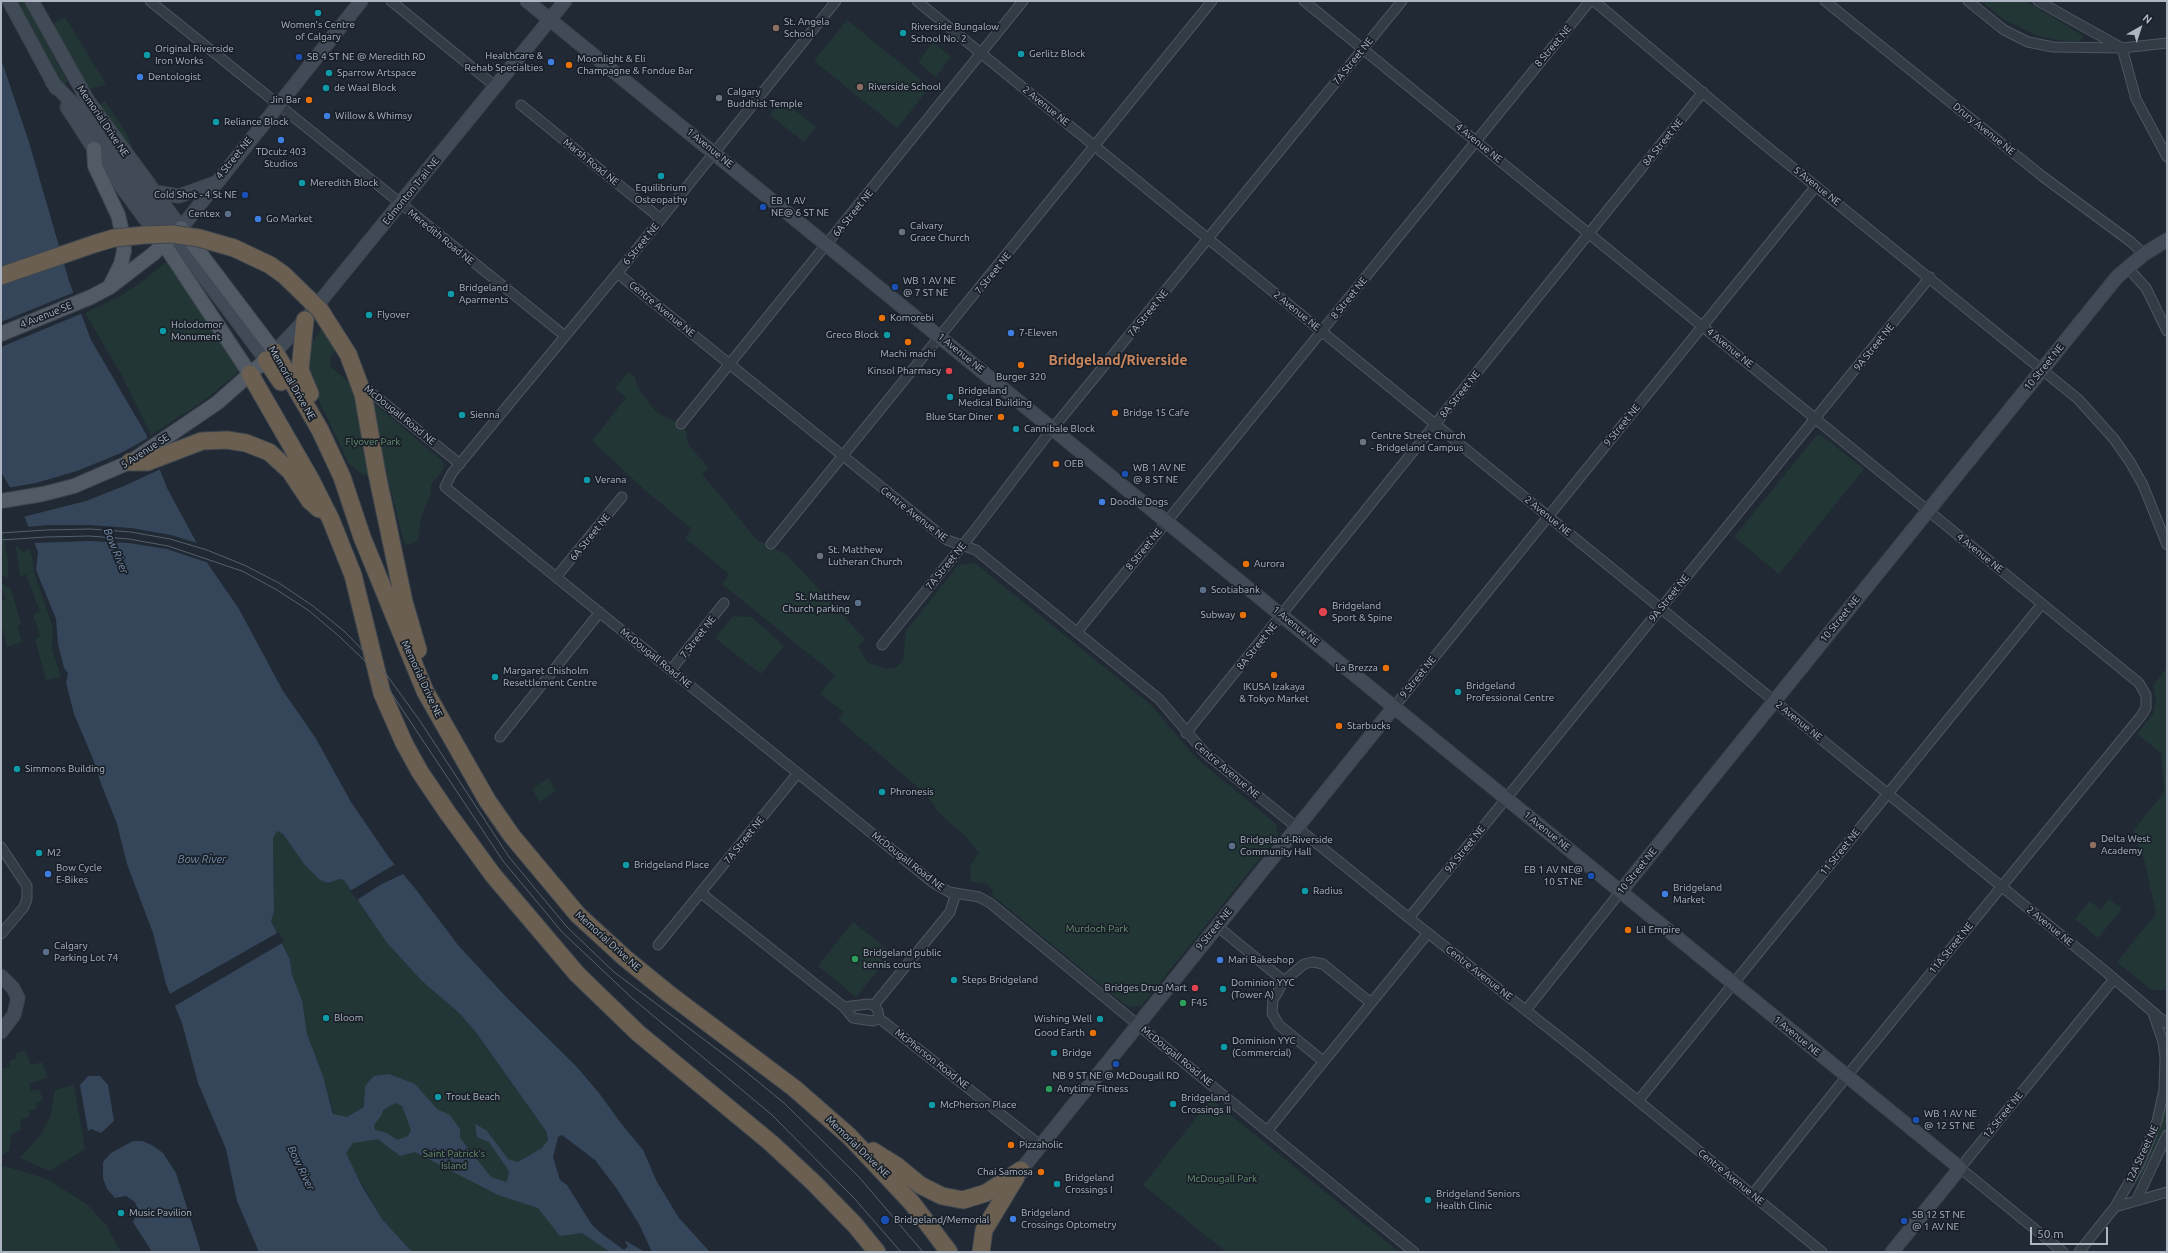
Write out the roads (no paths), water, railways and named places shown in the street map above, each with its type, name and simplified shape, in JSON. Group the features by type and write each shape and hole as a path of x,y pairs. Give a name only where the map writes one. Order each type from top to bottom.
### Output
{"highway":[{"path":"1,276 101,242 145,235 172,234 199,238 234,248 270,265 284,275 320,310 348,354 363,394 377,474 414,638 448,735"},
{"path":"305,320 300,370 304,382 317,408 320,430"},
{"path":"271,356 276,373 301,417 332,481 349,499"},
{"name":"Memorial Drive NE","path":"271,356 320,430 342,477 362,537 415,671 448,735 512,836 578,915 669,994 794,1088 849,1136 912,1203 949,1252"},
{"name":"Memorial Drive NE","path":"250,374 311,480 331,520 353,574 382,693 404,743 420,772 443,806 493,875 577,974 638,1033 771,1143 814,1183 855,1225 877,1252"},
{"path":"130,462 147,462 168,445 227,440 246,443 269,452 290,471 310,501 331,520"},
{"path":"849,1136 897,1166 920,1185 942,1196 963,1200 978,1196 1000,1185 1020,1170"},
{"path":"981,1252 984,1230 1020,1170"}],"main road":[{"path":"94,149 95,166 118,215 123,236 124,251 121,264 110,287"},
{"name":"4 Street NE","path":"91,297 110,287 172,236"},
{"name":"Memorial Drive NE","path":"172,236 271,356"},
{"name":"Memorial Drive NE","path":"172,236 250,374"},
{"name":"4 Avenue SE","path":"1,334 91,297"},
{"name":"Edmonton Trail NE","path":"250,374 271,356"},
{"name":"5 Avenue SE","path":"168,445 250,374"},
{"name":"5 Avenue SE","path":"1,501 74,486 130,462"}],"street":[{"name":"Memorial Drive NE","path":"9,1 52,82 94,149 172,236"},
{"name":"Memorial Drive NE","path":"32,1 88,101 126,156 155,192 172,236"},
{"name":"Meredith Road NE","path":"150,1 565,336"},
{"name":"4 Street NE","path":"172,236 360,1"},
{"path":"391,1 496,87"},
{"name":"1 Avenue NE","path":"527,1 828,244 2063,1252"},
{"name":"Edmonton Trail NE","path":"271,356 305,320 565,1"},
{"name":"6 Street NE","path":"444,487 460,464 661,219 836,1"},
{"name":"2 Avenue NE","path":"917,1 2152,1010"},
{"name":"6A Street NE","path":"681,424 1024,1"},
{"name":"7 Street NE","path":"772,544 1212,1"},
{"name":"4 Avenue NE","path":"1304,1 2139,683 2146,695 2147,701"},
{"name":"7A Street NE","path":"882,645 1208,238 1402,1"},
{"name":"8 Street NE","path":"1077,632 1475,140 1590,1"},
{"name":"5 Avenue NE","path":"1594,1 1816,186 2078,399 2114,439 2143,485 2167,545"},
{"name":"Drury Avenue NE","path":"1825,1 2042,176 2132,242 2144,254"},
{"path":"1968,1 2004,30 2028,42 2066,49 2122,48 2167,43"},
{"path":"2038,1 2122,48 2136,99 2167,157"},
{"path":"52,82 80,112 172,236"},
{"name":"8A Street NE","path":"1186,733 1703,92"},
{"name":"Marsh Road NE","path":"522,105 661,219"},
{"path":"155,192 179,196 215,183"},
{"name":"9 Street NE","path":"1020,1170 1816,186"},
{"name":"10 Street NE","path":"1526,1010 2090,309 2127,267 2144,254 2167,240"},
{"path":"2127,267 2146,288 2167,331"},
{"name":"Centre Avenue NE","path":"617,273 947,540 976,550 1077,632 1159,699 1186,733 1205,753 1409,918 1526,1010 1822,1252"},
{"name":"9A Street NE","path":"1409,918 1930,278"},
{"name":"McDougall Road NE","path":"344,363 351,376 460,464"},
{"name":"McDougall Road NE","path":"444,487 557,576 932,882 949,892 979,897 990,903 1268,1130 1414,1252"},
{"name":"6A Street NE","path":"557,576 622,497"},
{"name":"7 Street NE","path":"671,670 724,603"},
{"name":"11 Street NE","path":"1638,1101 2042,604"},
{"path":"500,737 600,612"},
{"name":"11A Street NE","path":"1752,1195 2001,886 2141,716 2147,701"},
{"name":"7A Street NE","path":"658,945 798,773"},
{"path":"1,848 22,876 27,886 27,892 24,907 1,934"},
{"path":"701,893 844,1007 854,1018 873,1021 879,1018 878,1011 874,1005 868,1004 844,1007"},
{"path":"874,1005 950,912 956,893"},
{"path":"1217,926 1284,981"},
{"path":"1268,1130 1428,933"},
{"path":"1323,1061 1279,1024 1272,1013 1273,1000 1284,981 1304,964 1313,962 1323,964 1371,1003"},
{"path":"1,976 13,988 18,998 14,1015 1,1032"},
{"name":"12 Street NE","path":"1892,1252 2114,978"},
{"path":"2152,1010 2167,1024"},
{"name":"12A Street NE","path":"2079,1252 2115,1207 2140,1163 2157,1121 2163,1095 2165,1074 2163,1042 2152,1010"},
{"name":"McPherson Road NE","path":"879,1018 1040,1145"},
{"name":"12A Street NE","path":"2136,1201 2167,1136"},
{"path":"2115,1207 2167,1192"}],"water":[{"name":"Bow River","path":"1,59 29,142 69,281 91,340 146,434 167,488 208,564 239,609 283,691 315,737 351,802 390,859 414,887 458,945 508,999 576,1066 599,1093 643,1150 657,1182 679,1218 710,1252 652,1252 639,1224 617,1189 595,1160 562,1135 558,1137 553,1157 560,1180 567,1185 592,1225 602,1234 624,1250 628,1246 625,1242 626,1241 645,1252 610,1252 582,1233 560,1236 538,1208 498,1195 415,1152 400,1156 378,1139 353,1143 346,1153 362,1186 382,1219 412,1252 259,1252 237,1201 226,1149 198,1083 182,1023 166,984 153,933 127,864 117,824 93,759 74,714 66,683 68,673 64,668 58,644 56,619 36,570 38,552 20,505 1,472","holes":["277,831 283,834 304,864 320,880 328,883 340,879 344,880 387,943 422,981 459,1013 475,1031 546,1131 548,1140 542,1148 518,1162 508,1159 486,1130 475,1124 477,1137 489,1142 509,1171 507,1182 491,1177 460,1138 460,1129 450,1115 437,1109 415,1084 389,1074 374,1076 365,1086 364,1107 347,1117 333,1114 323,1076 307,1034 302,1000 292,975 290,960 271,921 274,912 273,838","395,1103 402,1106 411,1130 408,1136 397,1140 387,1133 375,1130 374,1125 381,1116 383,1110"]},
{"path":"88,1076 100,1076 108,1085 114,1121 101,1133 91,1129 88,1131 80,1085"},
{"path":"133,1141 142,1141 152,1145 163,1153 176,1173 201,1252 152,1252 133,1222 138,1210 135,1202 126,1196 115,1198 107,1189 103,1178 103,1162 111,1153"}],"tram line":[{"path":"1,533 90,529 131,532 170,539 207,550 244,565 279,583 313,606 344,631 386,674 420,721 509,857 567,927 614,972 734,1062 784,1103 859,1177 923,1252"},
{"path":"1,540 89,536 129,539 168,546 242,571 277,590 308,610 339,636 367,663 392,694 503,861 562,932 632,998 772,1115 853,1197 901,1252"}],"place":[{"name":"Women's Centre of Calgary","path":"318,13"},
{"name":"St. Angela School","path":"776,28"},
{"name":"Riverside Bungalow School No. 2","path":"903,33"},
{"name":"Gerlitz Block","path":"1021,54"},
{"name":"Original Riverside Iron Works","path":"147,55"},
{"name":"SB 4 ST NE @ Meredith RD","path":"299,57"},
{"name":"Healthcare & Rehab Specialties","path":"551,62"},
{"name":"Moonlight & Eli Champagne & Fondue Bar","path":"569,65"},
{"name":"Sparrow Artspace","path":"329,73"},
{"name":"Dentologist","path":"140,77"},
{"name":"Riverside School","path":"860,87"},
{"name":"de Waal Block","path":"326,88"},
{"name":"Calgary Buddhist Temple","path":"719,98"},
{"name":"Jin Bar","path":"309,100"},
{"name":"Willow & Whimsy","path":"327,116"},
{"name":"Reliance Block","path":"216,122"},
{"name":"TDcutz 403 Studios","path":"281,140"},
{"name":"Equilibrium Osteopathy","path":"661,176"},
{"name":"Meredith Block","path":"302,183"},
{"name":"Cold Shot - 4 St NE","path":"245,195"},
{"name":"EB 1 AV NE@ 6 ST NE","path":"763,207"},
{"name":"Centex","path":"228,214"},
{"name":"Go Market","path":"258,219"},
{"name":"Calvary Grace Church","path":"902,232"},
{"name":"WB 1 AV NE @ 7 ST NE","path":"895,287"},
{"name":"Bridgeland Aparments","path":"451,294"},
{"name":"Flyover","path":"369,315"},
{"name":"Komorebi","path":"882,318"},
{"name":"Holodomor Monument","path":"163,331"},
{"name":"7-Eleven","path":"1011,333"},
{"name":"Greco Block","path":"887,335"},
{"name":"Machi machi","path":"908,342"},
{"name":"Burger 320","path":"1021,365"},
{"name":"Kinsol Pharmacy","path":"949,371"},
{"name":"Bridgeland Medical Building","path":"950,397"},
{"name":"Bridge 15 Cafe","path":"1115,413"},
{"name":"Sienna","path":"462,415"},
{"name":"Blue Star Diner","path":"1001,417"},
{"name":"Cannibale Block","path":"1016,429"},
{"name":"Centre Street Church - Bridgeland Campus","path":"1363,442"},
{"name":"OEB","path":"1056,464"},
{"name":"WB 1 AV NE @ 8 ST NE","path":"1125,474"},
{"name":"Verana","path":"587,480"},
{"name":"Doodle Dogs","path":"1102,502"},
{"name":"St. Matthew Lutheran Church","path":"820,556"},
{"name":"Aurora","path":"1246,564"},
{"name":"Scotiabank","path":"1203,590"},
{"name":"St. Matthew Church parking","path":"858,603"},
{"name":"Bridgeland Sport & Spine","path":"1323,612"},
{"name":"Subway","path":"1243,615"},
{"name":"La Brezza","path":"1386,668"},
{"name":"IKUSA Izakaya & Tokyo Market","path":"1274,675"},
{"name":"Margaret Chisholm Resettlement Centre","path":"495,677"},
{"name":"Bridgeland Professional Centre","path":"1458,692"},
{"name":"Starbucks","path":"1339,726"},
{"name":"Simmons Building","path":"17,769"},
{"name":"Phronesis","path":"882,792"},
{"name":"Delta West Academy","path":"2093,845"},
{"name":"Bridgeland-Riverside Community Hall","path":"1232,846"},
{"name":"M2","path":"39,853"},
{"name":"Bridgeland Place","path":"626,865"},
{"name":"Bow Cycle E-Bikes","path":"48,874"},
{"name":"EB 1 AV NE@ 10 ST NE","path":"1591,876"},
{"name":"Radius","path":"1305,891"},
{"name":"Bridgeland Market","path":"1665,894"},
{"name":"Lil Empire","path":"1628,930"},
{"name":"Calgary Parking Lot 74","path":"46,952"},
{"name":"Bridgeland public tennis courts","path":"855,959"},
{"name":"Mari Bakeshop","path":"1220,960"},
{"name":"Steps Bridgeland","path":"954,980"},
{"name":"Bridges Drug Mart","path":"1195,988"},
{"name":"Dominion YYC (Tower A)","path":"1223,989"},
{"name":"F45","path":"1183,1003"},
{"name":"Bloom","path":"326,1018"},
{"name":"Wishing Well","path":"1100,1019"},
{"name":"Good Earth","path":"1093,1033"},
{"name":"Dominion YYC (Commercial)","path":"1224,1047"},
{"name":"Bridge","path":"1054,1053"},
{"name":"NB 9 ST NE @ McDougall RD","path":"1116,1064"},
{"name":"Anytime Fitness","path":"1049,1089"},
{"name":"Trout Beach","path":"438,1097"},
{"name":"Bridgeland Crossings II","path":"1173,1104"},
{"name":"McPherson Place","path":"932,1105"},
{"name":"WB 1 AV NE @ 12 ST NE","path":"1916,1120"},
{"name":"Pizzaholic","path":"1011,1145"},
{"name":"Chai Samosa","path":"1041,1172"},
{"name":"Bridgeland Crossings I","path":"1057,1184"},
{"name":"Bridgeland Seniors Health Clinic","path":"1428,1200"},
{"name":"Music Pavilion","path":"121,1213"},
{"name":"Bridgeland Crossings Optometry","path":"1013,1219"},
{"name":"Bridgeland/Memorial","path":"885,1220"},
{"name":"SB 12 ST NE @ 1 AV NE","path":"1904,1221"}],"district":[{"name":"Bridgeland/Riverside","path":"1118,360"}],"park label":[{"name":"Flyover Park","path":"373,442"},
{"name":"Murdoch Park","path":"1097,929"},
{"name":"Saint Patrick's Island","path":"454,1160"},
{"name":"McDougall Park","path":"1222,1179"}]}
